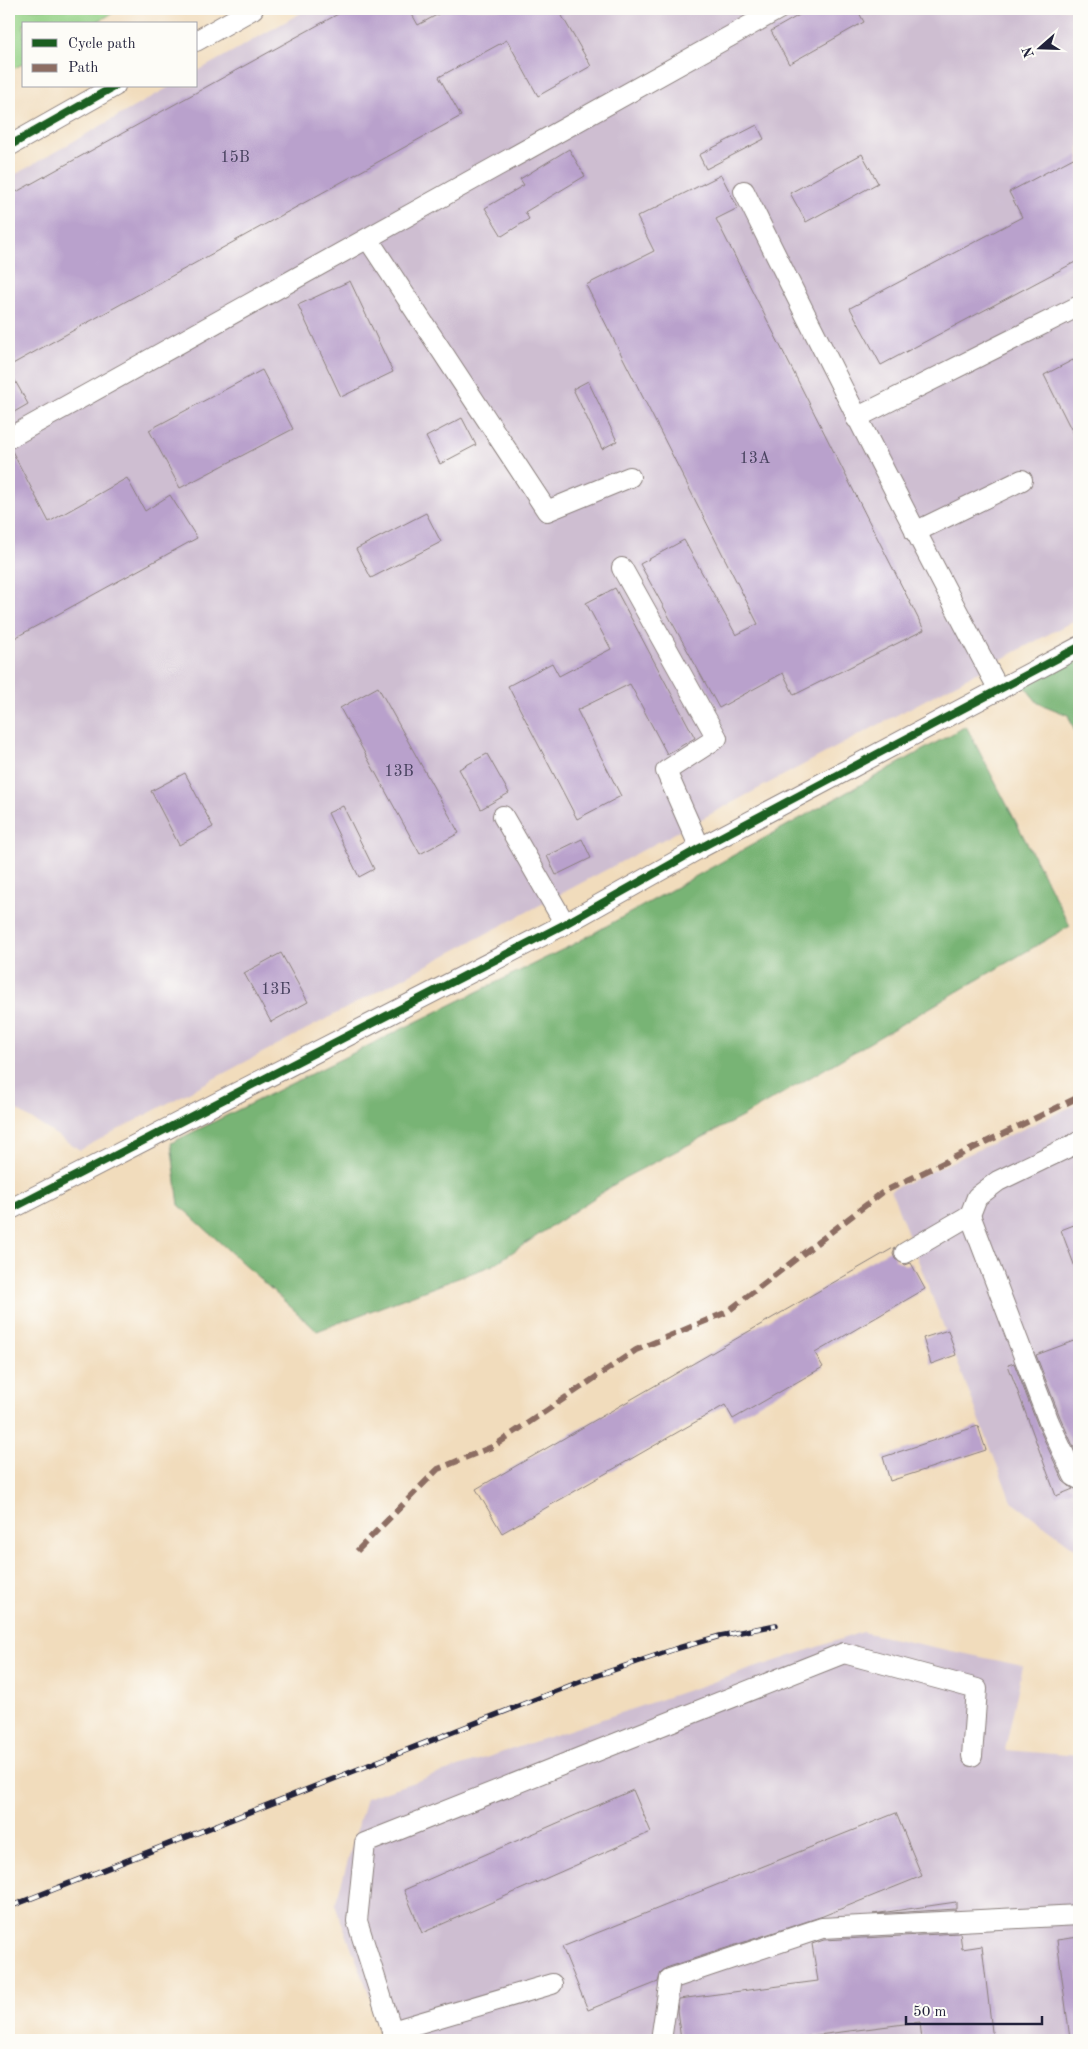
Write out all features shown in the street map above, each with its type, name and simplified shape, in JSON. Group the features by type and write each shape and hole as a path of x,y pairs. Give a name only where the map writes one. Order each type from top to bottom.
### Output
{"street":[{"path":"198,40 254,9"},
{"path":"9,438 779,9"},
{"path":"9,146 111,88"},
{"path":"744,191 856,418 999,690"},
{"path":"368,239 547,511 630,477"},
{"path":"856,418 1079,306"},
{"path":"915,532 1022,480"},
{"path":"622,568 717,738 666,770 700,848"},
{"path":"9,1210 565,924 700,848 1079,647"},
{"path":"503,816 565,924"},
{"path":"905,1253 970,1216 977,1197 998,1181 1079,1142"},
{"path":"970,1216 1049,1422 1074,1476 1079,1479"},
{"path":"552,1984 393,2036 357,1921 365,1844 844,1653 977,1689 972,1756"},
{"path":"662,2040 670,1980 822,1928 1079,1915"}],"shaded area":[{"path":"308,9 1079,9 1079,618 80,1150 9,1105 9,178 167,88 198,88 198,71"},
{"path":"1079,1103 1079,1551 1011,1501 891,1190"},
{"path":"862,1632 1023,1666 1005,1750 1079,1756 1079,2040 387,2040 335,1905 366,1798"}],"green space":[{"path":"9,9 120,9 97,22 22,22 22,64 9,71"},
{"path":"1079,658 1079,741 1068,715 1038,703 1024,686"},
{"path":"966,726 1070,926 742,1117 624,1178 493,1265 317,1331 179,1205 171,1143 574,944"}],"building":[{"path":"347,9 409,9 418,25 448,9 558,9 591,66 538,96 507,40 439,77 461,116 9,366 9,196"},
{"path":"810,9 857,9 864,22 789,64 771,31"},
{"path":"757,125 764,139 706,169 699,155"},
{"path":"569,149 585,176 525,212 529,219 502,236 485,208 524,185 520,179"},
{"path":"862,154 878,183 806,222 790,193"},
{"path":"1079,155 1079,260 881,365 850,308 1022,217 1009,192"},
{"path":"721,175 738,208 716,219 924,630 794,695 783,673 719,708 640,564 684,540 736,635 758,624 586,285 654,251 637,217"},
{"path":"350,281 393,372 341,397 298,305"},
{"path":"1073,360 1079,372 1079,445 1044,375"},
{"path":"9,370 28,404 9,415"},
{"path":"262,370 293,429 180,488 149,430"},
{"path":"588,381 617,441 602,449 573,389"},
{"path":"462,418 476,445 440,464 426,437"},
{"path":"11,449 49,522 127,478 145,511 170,495 197,538 9,641 9,450"},
{"path":"426,513 441,542 371,578 356,549"},
{"path":"615,588 695,738 667,754 630,684 577,710 621,796 577,819 508,686 552,663 559,676 611,649 586,603"},
{"path":"378,687 459,833 420,854 340,708"},
{"path":"487,754 509,793 481,809 459,769"},
{"path":"185,773 213,827 179,845 151,791"},
{"path":"343,806 374,869 359,877 328,813"},
{"path":"582,839 591,858 556,875 547,856"},
{"path":"281,953 308,1002 271,1022 244,973"},
{"path":"1079,1223 1079,1274 1078,1275 1061,1230"},
{"path":"895,1247 893,1254 895,1259 905,1265 911,1263 925,1289 815,1353 823,1367 733,1419 725,1405 502,1533 476,1489"},
{"path":"948,1330 956,1355 931,1364 923,1338"},
{"path":"1079,1339 1079,1459 1060,1417 1036,1355"},
{"path":"1014,1363 1038,1426 1063,1481 1073,1489 1056,1496 1008,1365"},
{"path":"978,1426 986,1450 890,1481 883,1457"},
{"path":"633,1790 651,1832 422,1933 404,1890"},
{"path":"896,1813 922,1876 823,1916 666,1968 661,1972 658,1982 588,2010 562,1947"},
{"path":"956,1902 956,1909 873,1914"},
{"path":"960,1933 962,1949 982,1946 993,2040 922,2040 920,2022 779,2040 681,2040 677,2010 679,1999 818,1981 812,1944 824,1940"},
{"path":"1079,1937 1079,2038 1070,2039 1057,1940"}],"railway":[{"path":"9,1907 587,1679 720,1636 776,1625"}],"marked path":[{"path":"357,1551 438,1469 494,1446 636,1350 727,1312 883,1192 1079,1097"}],"cycle path":[{"path":"9,146 111,88"},
{"path":"9,1210 565,924 700,848 1079,647"}]}
